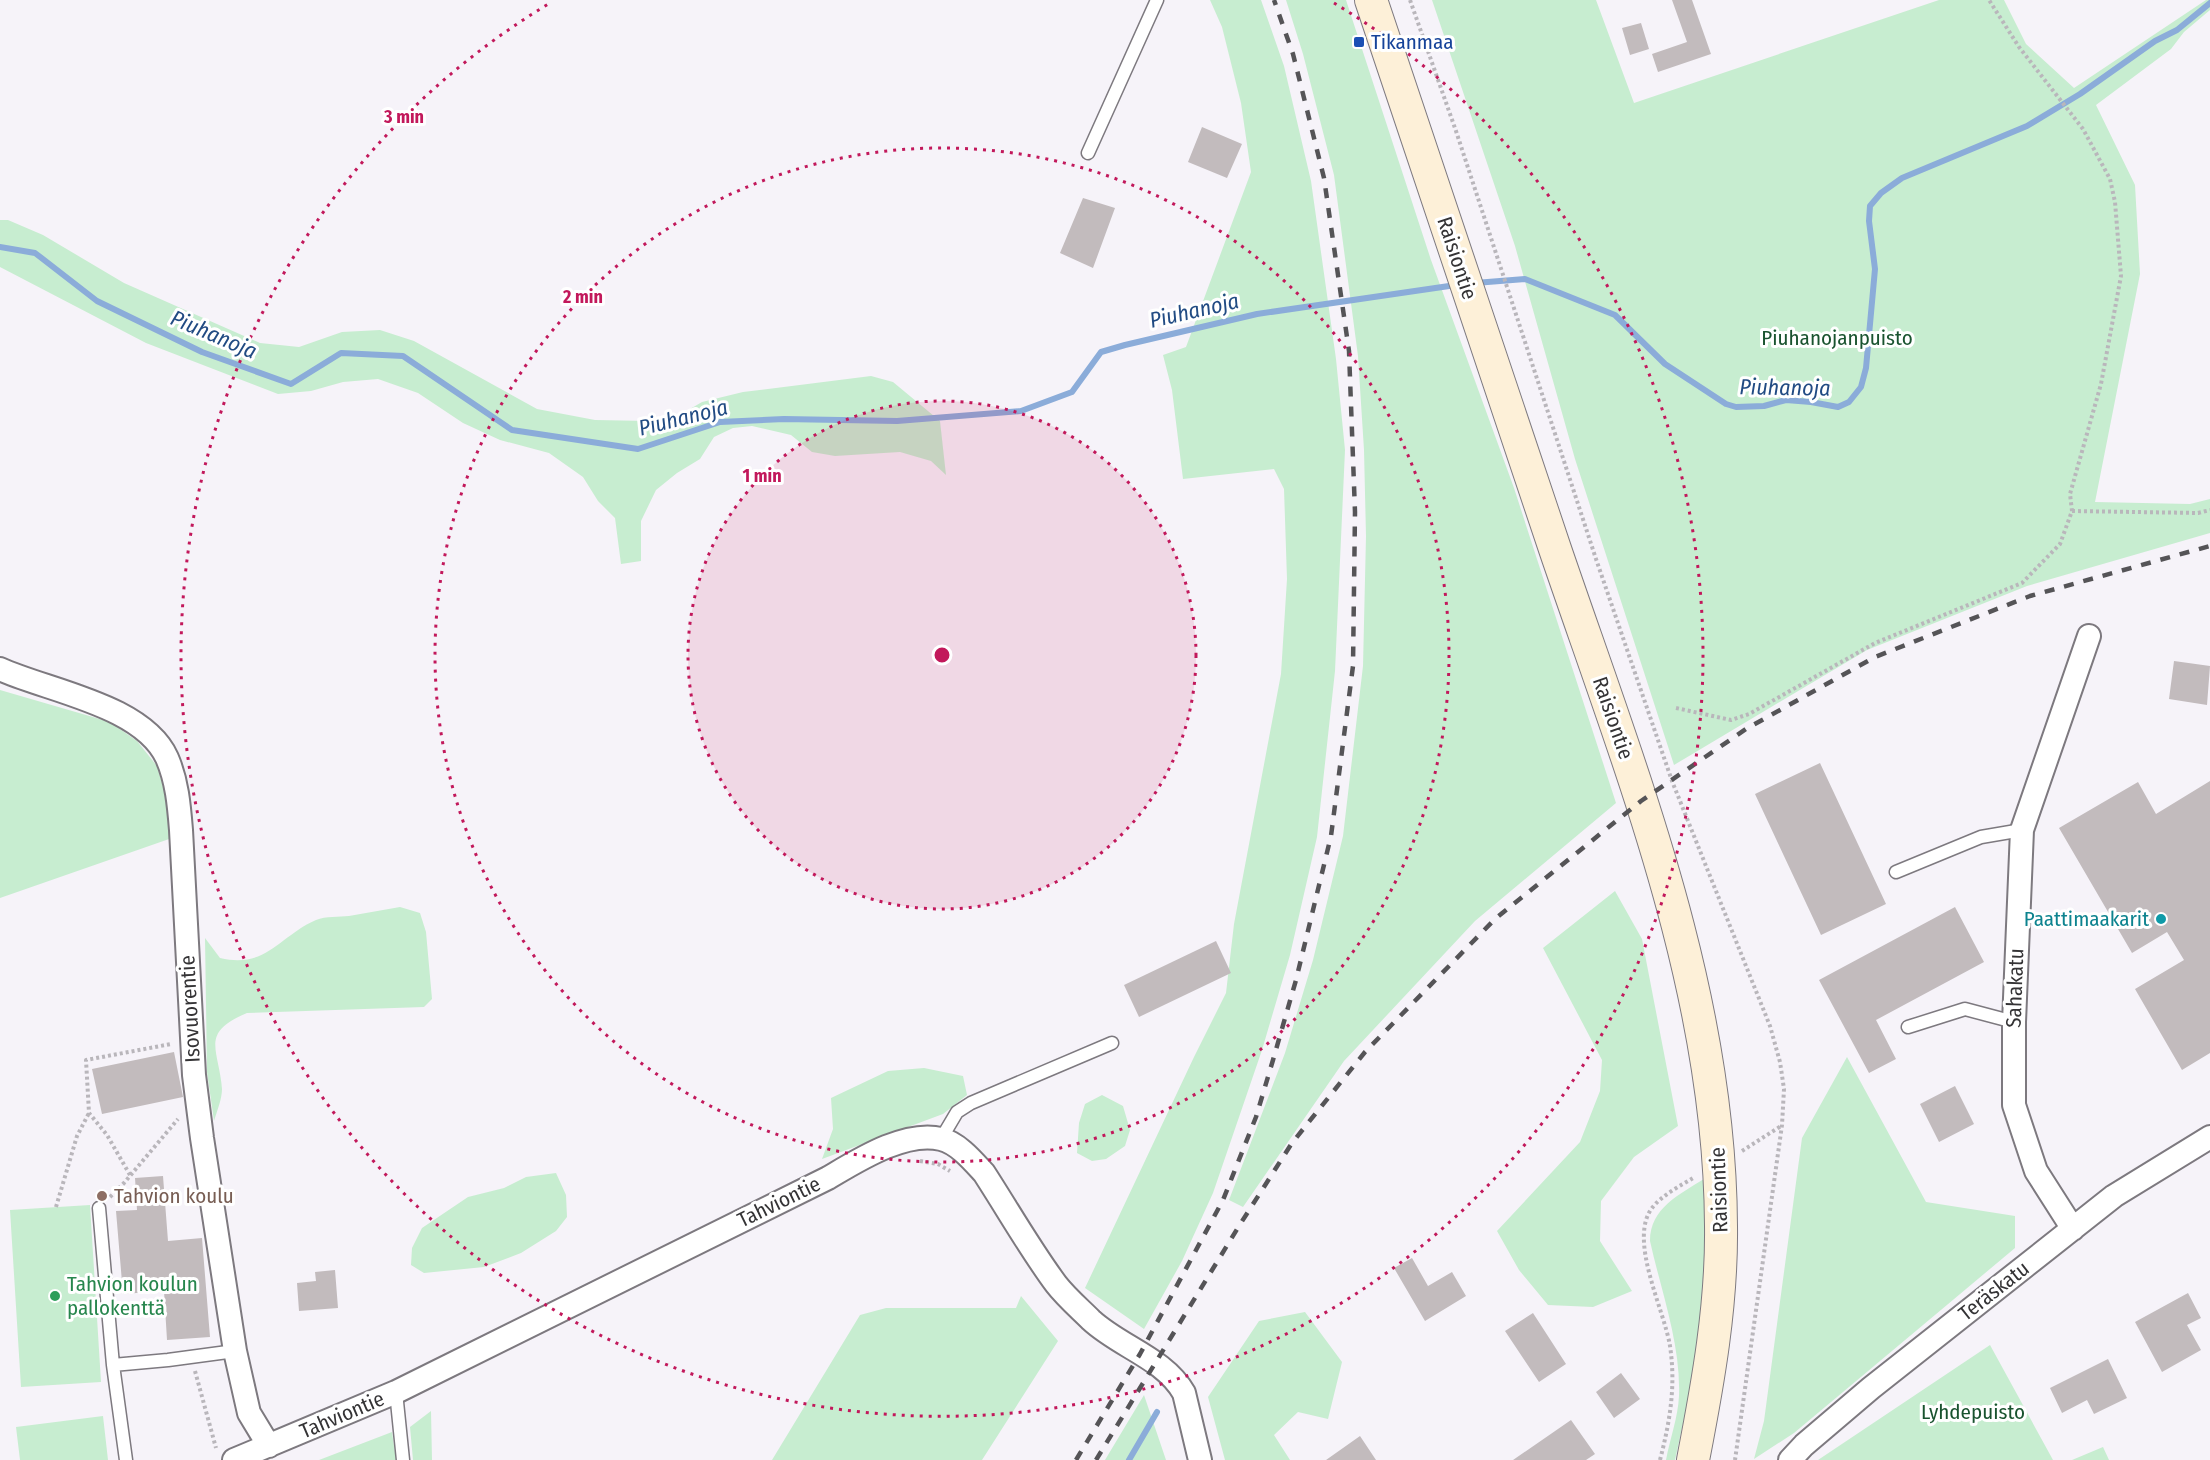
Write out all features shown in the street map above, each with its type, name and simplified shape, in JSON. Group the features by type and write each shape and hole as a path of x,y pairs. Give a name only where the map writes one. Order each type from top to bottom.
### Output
{"main road":[{"name":"Raisiontie","path":"1371,0 1641,801 1691,974 1712,1084 1717,1134 1721,1226 1720,1279 1715,1328 1693,1460"}],"street":[{"name":"Sahakatu","path":"2073,1228 2036,1171 2014,1105 2013,1022 2022,830 2089,636"},
{"name":"Isovuorentie","path":"0,669 123,714 149,733 166,756 177,790 181,830 196,1095 235,1351 249,1413 269,1446"},
{"name":"Teräskatu","path":"1790,1460 1804,1445 1871,1388 2114,1196 2210,1137"},
{"name":"Tahviontie","path":"225,1454 269,1446 396,1392 888,1146 908,1140 941,1139"},
{"path":"941,1139 960,1149 984,1173 1057,1286 1093,1322 1125,1346 1161,1367 1178,1383 1184,1393 1200,1460"}],"lane":[{"path":"1088,153 1157,0"},
{"path":"1896,872 1981,837 2022,830"},
{"path":"1908,1027 1965,1009 2013,1022"},
{"path":"941,1139 957,1112 971,1103 1112,1043"},
{"path":"99,1208 113,1365 126,1460"},
{"path":"113,1365 235,1351"},
{"path":"396,1392 403,1460"}],"path":[{"path":"1410,0 1508,294"},
{"path":"1676,708 1731,720 1749,714 1875,643 2022,583 2060,544 2072,511 2070,494 2101,384 2121,276 2115,202 2110,179 2083,129 2019,47 1989,0"},
{"path":"2072,511 2198,513 2210,510"},
{"path":"56,1208 77,1136 89,1113 86,1060 192,1040"},
{"path":"99,1208 187,1110 196,1095"},
{"path":"89,1113 107,1135 130,1176"},
{"path":"1740,1152 1782,1125"},
{"path":"911,1162 938,1164 956,1175"},
{"path":"1660,1460 1673,1399 1670,1346 1646,1262 1644,1239 1646,1223 1652,1208 1669,1193 1694,1177"},
{"path":"191,1357 225,1454"}],"green space":[{"path":"1210,0 1261,0 1284,66 1311,181 1336,359 1345,450 1335,671 1317,837 1290,955 1262,1050 1213,1193 1182,1261 1144,1329 1085,1288 1226,993 1234,924 1281,674 1287,579 1284,489 1274,469 1183,479 1172,390 1163,355 1186,347 1251,172 1241,103 1222,27"},
{"path":"1286,0 1346,0 1431,260 1514,488 1616,803 1475,921 1344,1061 1243,1207 1229,1200 1285,1053 1313,960 1343,836 1363,666 1366,536 1364,450 1358,356 1334,175 1303,54"},
{"name":"Piuhanojanpuisto","path":"1432,0 1596,0 1634,103 1939,0 2004,0 2026,44 2074,88 2206,0 2210,0 2210,10 2184,32 2171,49 2096,105 2135,185 2140,274 2095,502 2190,504 2210,499 2210,533 2027,586 1867,650 1674,765 1575,459 1515,246"},
{"path":"0,220 8,220 43,235 124,283 260,343 299,347 342,332 380,330 414,341 537,409 595,420 649,421 678,416 702,402 743,392 871,376 893,382 940,421 946,475 931,461 900,452 835,456 812,452 791,435 752,426 733,428 714,437 700,459 677,473 656,490 641,521 641,561 621,564 615,518 598,501 583,477 549,453 500,440 463,423 418,393 378,379 343,382 311,391 278,394 146,343 0,267"},
{"path":"0,690 110,722 137,741 157,766 166,797 172,838 0,898"},
{"path":"1615,891 1642,939 1678,1126 1634,1157 1601,1201 1600,1241 1632,1291 1593,1307 1548,1305 1519,1270 1497,1231 1580,1142 1600,1091 1602,1060 1543,948"},
{"path":"400,907 420,913 426,932 432,999 424,1007 247,1013 232,1020 217,1035 215,1044 222,1089 214,1121 207,1072 205,938 220,958 250,959 272,949 316,920"},
{"path":"1847,1057 1926,1202 2015,1216 2015,1248 1794,1433 1754,1459 1764,1421 1802,1138"},
{"path":"924,1068 963,1076 967,1095 943,1114 822,1159 833,1129 831,1098 888,1071"},
{"path":"1102,1095 1123,1106 1130,1130 1125,1146 1106,1159 1092,1161 1077,1153 1079,1123 1085,1104"},
{"path":"556,1173 566,1195 567,1217 556,1231 521,1253 484,1267 424,1273 411,1265 412,1248 422,1228 468,1197 504,1188 526,1177"},
{"path":"1704,1179 1706,1253 1702,1319 1675,1460 1666,1460 1677,1412 1679,1376 1674,1337 1650,1241 1651,1229 1668,1203"},
{"name":"Tahvion koulun pallokenttä","path":"90,1205 101,1382 21,1387 10,1210"},
{"path":"1021,1296 1058,1341 982,1460 772,1460 860,1315 886,1308 1016,1308"},
{"path":"1305,1312 1342,1362 1328,1419 1298,1412 1274,1435 1290,1460 1225,1460 1208,1397 1259,1321"},
{"name":"Lyhdepuisto","path":"1990,1345 2053,1460 1818,1460"},
{"path":"1144,1395 1166,1460 1105,1460"},
{"path":"431,1411 432,1460 413,1460 410,1427"},
{"path":"103,1416 108,1460 20,1460 16,1427"},
{"path":"392,1432 396,1460 319,1460"},
{"name":"Lyhdepuisto","path":"2103,1447 2109,1460 2072,1460"}],"building":[{"path":"1672,0 1692,0 1711,54 1658,72 1652,54 1687,42"},
{"path":"1641,23 1649,49 1630,55 1622,28"},
{"path":"1202,127 1242,144 1227,178 1188,162"},
{"path":"1083,198 1115,208 1093,268 1060,253"},
{"path":"2174,661 2210,666 2207,705 2169,699"},
{"path":"1820,763 1886,904 1821,935 1755,794"},
{"name":"Paattimaakarit","path":"2210,781 2210,1053 2182,1070 2135,989 2184,960 2167,932 2132,953 2059,828 2138,782 2156,814"},
{"path":"1955,907 1984,962 1876,1020 1896,1059 1869,1073 1819,980"},
{"path":"1216,941 1231,973 1139,1017 1124,985"},
{"path":"174,1052 183,1097 102,1114 92,1069"},
{"path":"1955,1086 1974,1124 1939,1142 1920,1104"},
{"path":"163,1176 168,1241 202,1238 210,1337 167,1340 164,1291 123,1294 116,1211 137,1210 135,1178"},
{"path":"1412,1258 1428,1286 1452,1272 1466,1296 1425,1321 1394,1268"},
{"path":"335,1270 338,1308 299,1311 297,1283 316,1281 315,1272"},
{"path":"2188,1293 2201,1318 2187,1325 2201,1350 2162,1372 2135,1322"},
{"path":"1533,1313 1566,1364 1539,1382 1505,1331"},
{"path":"2108,1359 2127,1398 2094,1414 2087,1400 2062,1413 2050,1388"},
{"path":"1621,1373 1640,1399 1614,1418 1596,1392"},
{"path":"1571,1420 1595,1454 1586,1460 1513,1460"},
{"path":"1360,1436 1376,1460 1326,1460"}],"waterway":[{"name":"Piuhanoja","path":"1475,283 1525,279 1615,315 1665,364 1726,404 1736,407 1764,406 1786,400 1838,407 1849,402 1861,387 1866,368 1875,269 1869,221 1870,206 1881,193 1902,178 2027,126 2080,94 2155,41 2177,30 2210,3"},
{"name":"Piuhanoja","path":"0,247 35,253 97,301 202,352 291,384 341,353 403,356 512,430 638,449 720,422 784,419 897,421 1021,411 1072,392 1101,352 1125,345 1257,314 1456,285"},
{"path":"1129,1460 1157,1412"}],"railway":[{"path":"1076,1460 1140,1354 1223,1200 1256,1117 1273,1060 1296,980 1331,836 1353,666 1355,512 1349,351 1324,178 1293,54 1274,0"},
{"path":"1096,1460 1292,1143 1365,1052 1495,919 1641,801 1746,729 1875,657 2030,596 2210,546"}],"place":[{"name":"Tikanmaa","path":"1359,42"},
{"name":"Paattimaakarit","path":"2161,919"},
{"name":"Tahvion koulu","path":"102,1196"},
{"name":"Tahvion koulun pallokenttä","path":"55,1296"}]}
